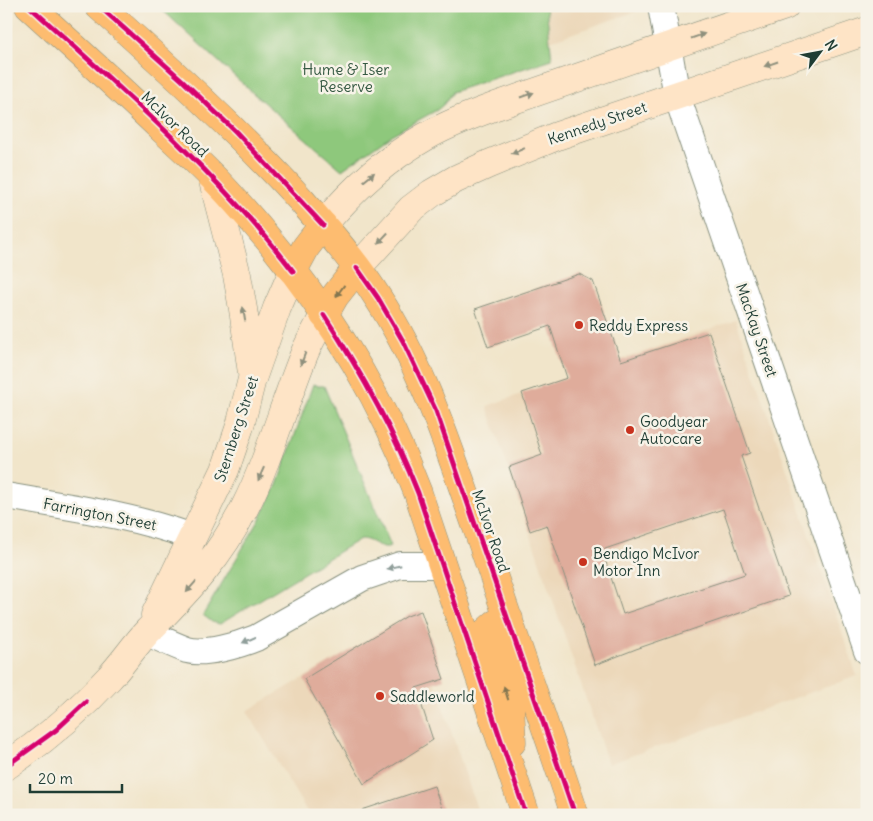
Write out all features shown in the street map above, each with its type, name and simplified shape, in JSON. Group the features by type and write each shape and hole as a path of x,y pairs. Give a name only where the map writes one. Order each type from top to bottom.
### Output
{"main road":[{"name":"McIvor Road","path":"29,6 228,192 271,242 324,315 353,359 392,432 418,493 526,815"},
{"name":"McIvor Road","path":"99,6 236,132 323,225 378,298 403,341 432,403 509,619 575,815"},
{"name":"Sternberg Street","path":"293,272 306,247 323,225"},
{"name":"Sternberg Street","path":"324,315 357,268"},
{"path":"509,619 495,624 486,632 510,706 513,776"}],"street":[{"name":"MacKay Street","path":"661,6 677,96 867,651"},
{"path":"323,225 341,203 362,183 400,152 456,122 496,106 786,6"},
{"name":"Kennedy Street","path":"357,268 411,209 432,193 456,179 557,136 867,31"},
{"path":"212,177 244,309 252,379"},
{"name":"Sternberg Street","path":"146,633 225,470 240,426 252,379 277,308 293,272"},
{"name":"Sternberg Street","path":"6,766 56,730 110,677 146,633 180,600 202,575 221,549 245,508 264,469 306,351 324,315"},
{"name":"Farrington Street","path":"6,496 128,518 162,526 192,537"},
{"path":"146,633 188,650 216,650 238,645 256,638 362,578 400,565 442,565"}],"shaded area":[{"path":"546,6 652,6 550,41"},
{"path":"736,320 857,676 608,764 487,406"},
{"path":"412,614 479,815 309,815 247,711"}],"green space":[{"name":"Hume & Iser Reserve","path":"158,6 546,6 552,59 452,92 444,104 437,110 391,135 342,170 254,94"},
{"path":"313,384 324,386 391,546 383,547 368,540 360,539 220,624 212,622 203,615 260,519 277,485"}],"building":[{"path":"579,274 593,281 621,361 709,332 750,453 741,456 789,596 595,665 547,525 530,531 509,467 542,455 522,393 567,378 550,326 488,347 475,309","holes":["723,509 745,574 623,614 602,550"]},
{"path":"421,611 444,679 416,688 433,740 364,784 304,679 407,616"},
{"path":"434,786 444,815 363,815 362,810"}],"cycle path":[{"path":"29,6 201,166 264,235 293,271"},
{"path":"99,6 182,80 236,132 323,225"},
{"path":"357,268 378,298 403,341 436,411 575,815"},
{"path":"324,315 376,401 418,493 526,815"},
{"path":"6,766 56,730 86,702"}],"place":[{"name":"Reddy Express","path":"579,325"},
{"name":"Goodyear Autocare","path":"630,430"},
{"name":"Bendigo McIvor Motor Inn","path":"583,562"},
{"name":"Saddleworld","path":"380,696"}]}
